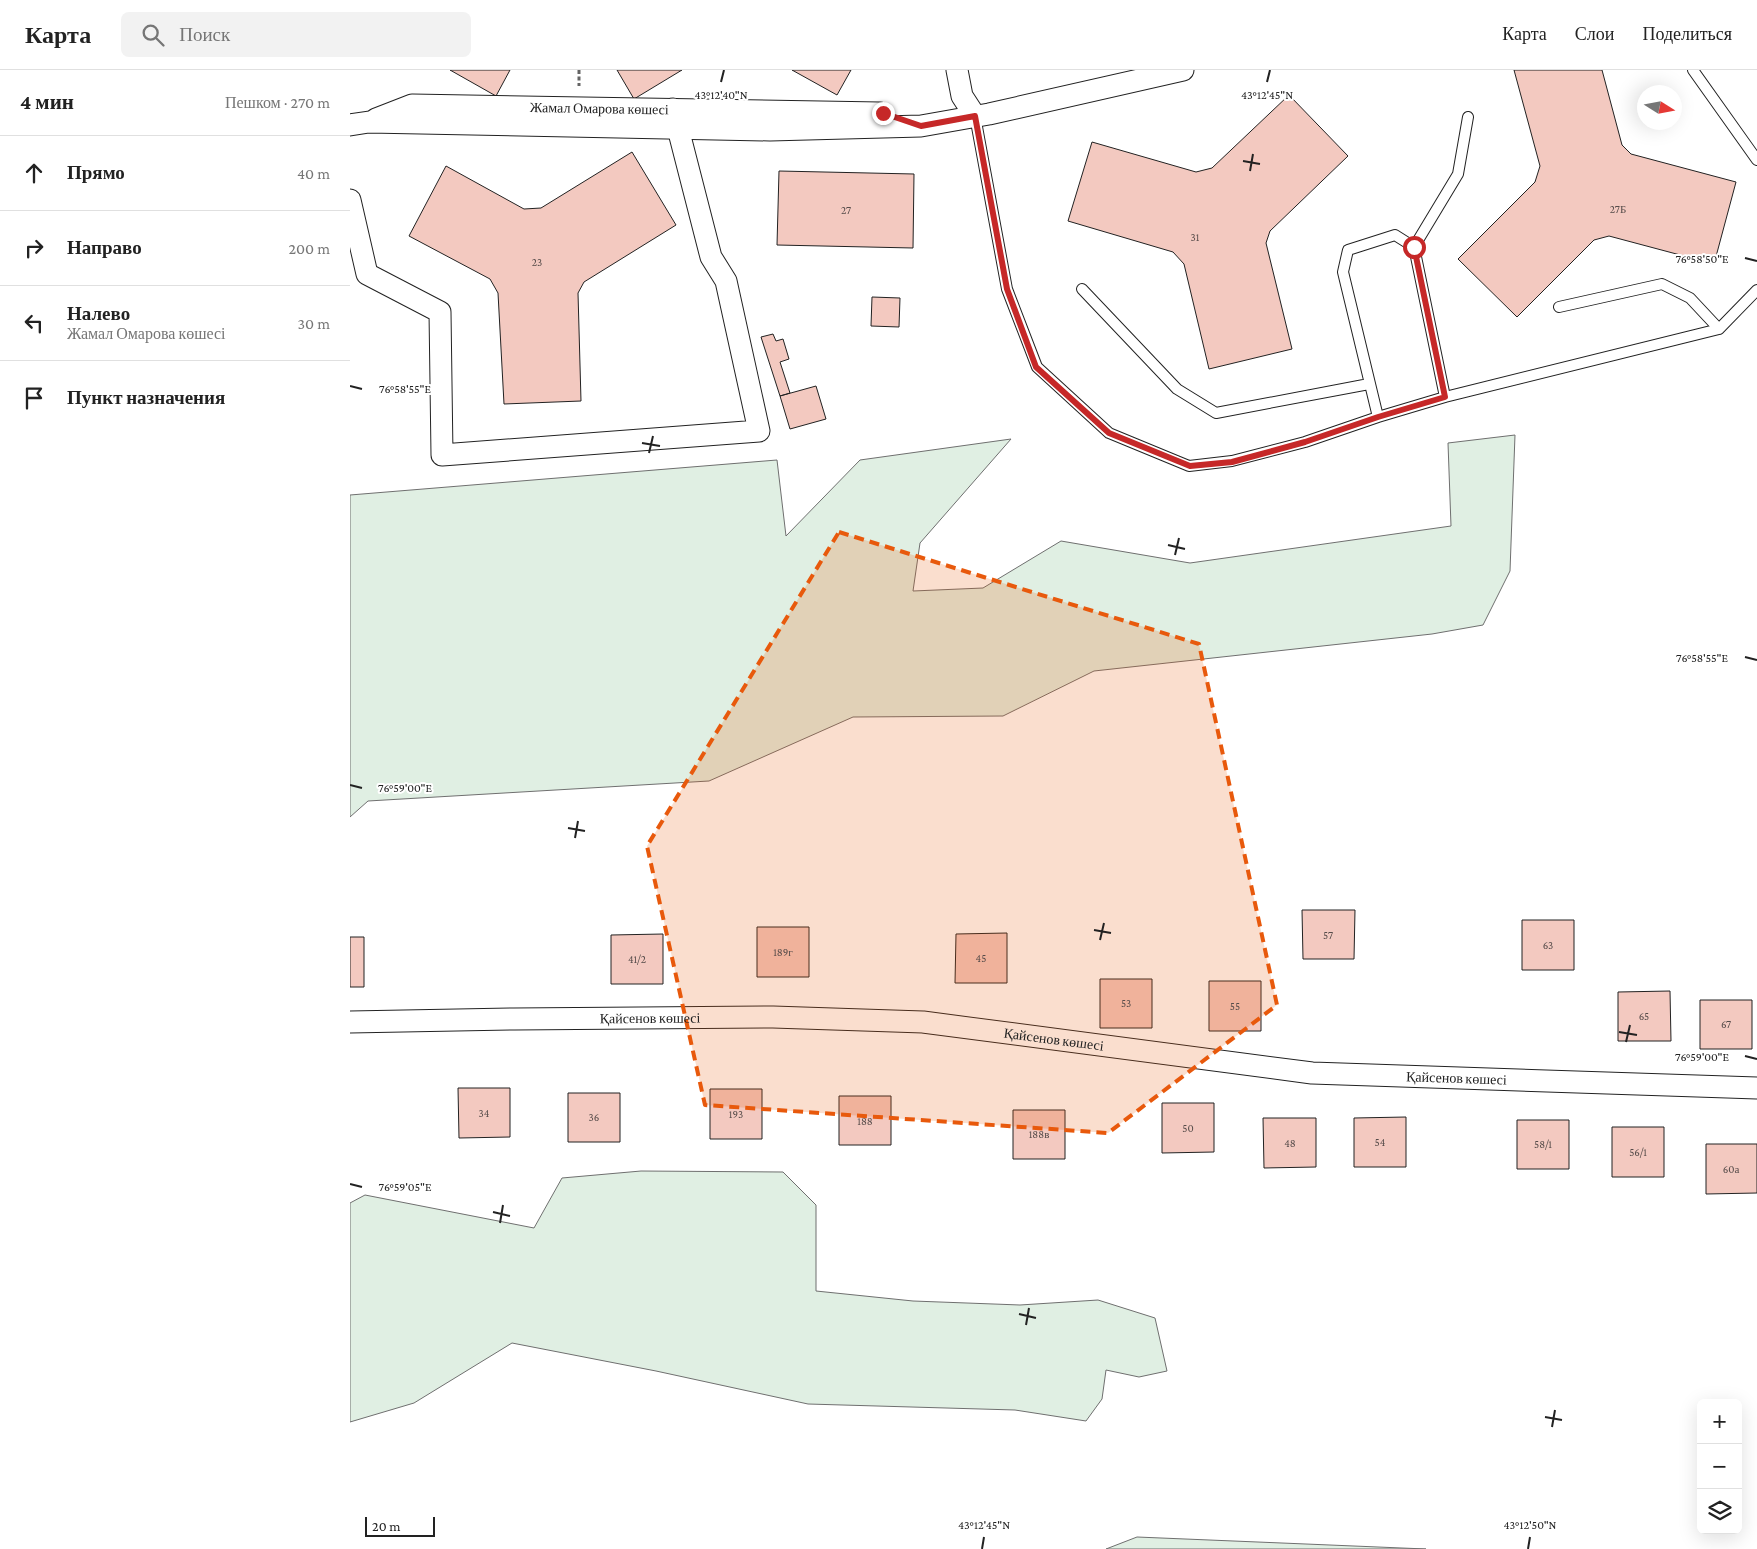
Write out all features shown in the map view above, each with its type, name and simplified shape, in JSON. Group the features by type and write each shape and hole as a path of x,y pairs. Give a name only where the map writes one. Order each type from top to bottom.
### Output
{"street":[{"path":"957,70 962,96 975,116"},
{"name":"Жамал Омарова көшесі","path":"359,124 412,105 675,119 883,113 921,126 975,116 1183,70"},
{"path":"350,200 367,274 440,312 442,455 759,431 726,281 711,257 675,119"},
{"name":"Қайсенов көшесі","path":"350,1022 514,1018 773,1017 923,1022 1312,1073 1757,1088"}],"lane":[{"path":"1693,70 1757,160"},
{"path":"975,116 1007,289 1036,367 1109,433 1190,466 1241,459 1305,442 1445,397 1719,329 1757,290"},
{"path":"1445,397 1414,247 1458,174 1468,117"},
{"path":"1378,417 1343,272 1348,250 1395,236 1414,247"},
{"path":"1559,307 1662,284 1690,298 1719,329"},
{"path":"1082,289 1177,389 1216,413 1369,384"}],"highlighted area":[{"path":"839,532 1199,644 1277,1005 1108,1133 705,1105 647,846"}],"green space":[{"path":"1515,435 1510,571 1483,625 1432,634 1094,671 1003,716 853,717 709,781 368,801 350,817 350,495 777,460 786,536 860,460 1011,439 920,543 913,591 983,588 1061,541 1190,563 1451,526 1448,443"},
{"path":"641,1171 783,1172 816,1205 816,1291 913,1301 1020,1305 1098,1300 1155,1318 1167,1371 1139,1377 1106,1370 1102,1399 1086,1421 1015,1410 808,1404 656,1371 512,1343 414,1403 350,1422 350,1203 365,1195 534,1228 562,1178"},
{"path":"1137,1537 1426,1549 1106,1549"}],"building":[{"path":"450,70 510,70 496,96"},
{"path":"617,70 682,70 634,99"},
{"path":"792,70 851,70 837,95"},
{"path":"1514,70 1602,70 1622,145 1631,154 1736,182 1714,264 1609,236 1594,240 1517,317 1458,259 1535,182 1540,166"},
{"path":"1289,95 1348,156 1270,231 1266,243 1292,349 1209,369 1184,264 1173,252 1068,221 1092,142 1196,172 1212,168"},
{"path":"632,152 676,225 584,282 578,293 581,401 504,404 498,293 490,279 409,236 446,166 524,209 541,208"},
{"path":"779,171 914,174 913,248 777,245"},
{"path":"872,297 900,298 899,327 871,326"},
{"path":"773,334 776,341 783,339 789,359 780,362 790,393 780,396 761,337"},
{"path":"816,386 826,419 790,429 780,396"},
{"path":"1302,910 1355,910 1354,959 1303,959"},
{"path":"1522,920 1574,920 1574,970 1522,970"},
{"path":"757,927 809,927 809,977 757,977"},
{"path":"1007,933 1007,983 955,983 956,934"},
{"path":"663,934 663,984 611,984 611,935"},
{"path":"350,937 364,937 364,987 350,987"},
{"path":"1100,979 1152,979 1152,1028 1100,1028"},
{"path":"1209,981 1261,981 1261,1031 1209,1031"},
{"path":"1670,991 1671,1041 1618,1041 1618,992"},
{"path":"1700,1000 1752,1000 1752,1049 1700,1049"},
{"path":"458,1088 510,1088 510,1137 459,1138"},
{"path":"710,1089 762,1089 762,1139 710,1139"},
{"path":"568,1093 620,1093 620,1142 568,1142"},
{"path":"839,1096 891,1096 891,1145 839,1145"},
{"path":"1162,1103 1214,1103 1214,1152 1162,1153"},
{"path":"1013,1110 1065,1110 1065,1159 1013,1159"},
{"path":"1406,1117 1406,1167 1354,1167 1354,1118"},
{"path":"1263,1118 1316,1118 1316,1167 1264,1168"},
{"path":"1517,1120 1569,1120 1569,1169 1517,1169"},
{"path":"1612,1127 1664,1127 1664,1177 1612,1177"},
{"path":"1706,1144 1757,1144 1757,1193 1706,1194"}],"route":[{"path":"883,113 921,126 975,116 1007,289 1036,367 1109,433 1190,466 1232,462 1305,442 1445,397 1414,247"}]}
